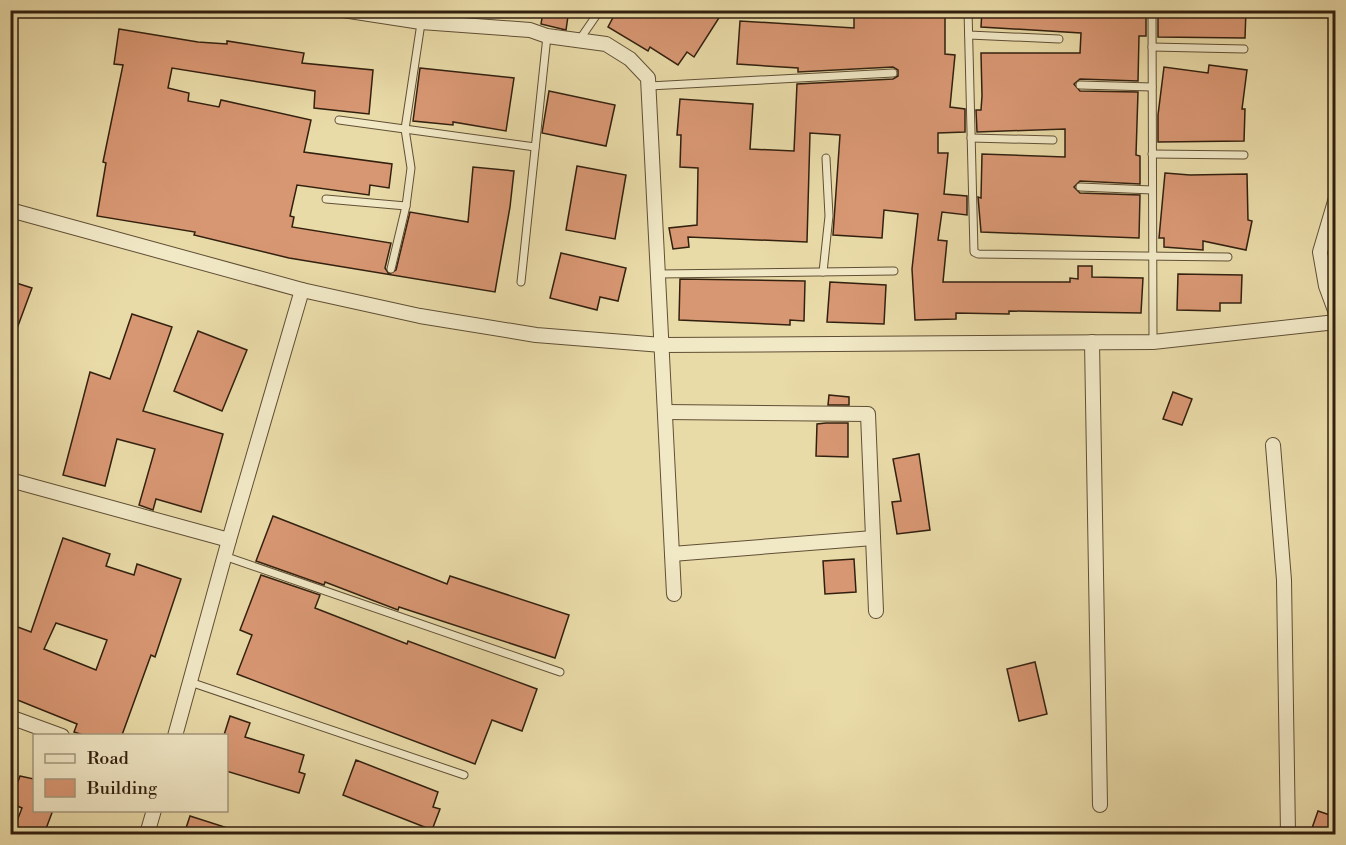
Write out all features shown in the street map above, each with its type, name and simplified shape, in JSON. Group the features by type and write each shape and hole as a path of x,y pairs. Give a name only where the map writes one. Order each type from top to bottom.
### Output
{"street":[{"path":"343,10 422,16 530,30 548,36 606,44 630,59 648,78 674,594"},
{"path":"1335,198 1320,252 1326,286 1335,313"},
{"path":"10,210 302,290 420,316 536,335 662,345 1153,342 1335,322"},
{"path":"175,734 224,556 302,290"},
{"path":"1092,342 1100,805"},
{"path":"665,412 868,414 876,611"},
{"path":"1273,445 1284,580 1288,834"},
{"path":"10,480 229,540"},
{"path":"672,554 873,538"},
{"path":"10,717 59,734"},
{"path":"147,834 153,812"}],"lane":[{"path":"580,39 600,10"},
{"path":"968,10 974,252 978,254 1228,257"},
{"path":"1152,10 1153,342"},
{"path":"391,269 406,207 411,168 405,129 422,16"},
{"path":"969,35 1059,39"},
{"path":"521,282 548,36"},
{"path":"1152,47 1244,49"},
{"path":"649,86 893,74"},
{"path":"1080,85 1152,87"},
{"path":"339,120 535,147"},
{"path":"971,138 1053,140"},
{"path":"1152,154 1244,155"},
{"path":"823,272 829,216 826,158"},
{"path":"1080,187 1152,190"},
{"path":"326,199 406,207"},
{"path":"658,274 894,271"},
{"path":"224,556 560,672"},
{"path":"190,682 464,775"}],"building":[{"path":"617,10 724,10 694,57 687,52 678,65 650,47 648,51 608,27"},
{"path":"854,10 945,10 945,54 955,55 950,107 965,109 965,132 938,133 938,153 948,153 944,194 967,196 967,215 942,212 938,240 947,241 943,282 1070,282 1070,278 1078,279 1078,266 1092,266 1092,277 1143,278 1141,313 1009,311 1009,314 956,313 956,319 915,320 912,269 918,214 884,210 882,238 833,235 840,135 810,133 807,242 688,237 689,247 673,249 669,228 697,225 698,168 680,167 681,135 677,135 680,99 753,104 750,149 794,151 797,84 893,79 898,76 898,70 893,67 798,72 798,68 737,64 740,21 854,28"},
{"path":"982,10 1146,10 1146,36 1139,36 1138,81 1080,79 1074,84 1080,91 1138,92 1136,155 1140,156 1140,184 1080,181 1074,187 1080,193 1140,195 1139,238 981,232 978,197 981,198 982,154 1065,157 1065,129 977,132 976,110 981,110 982,96 981,53 1080,53 1081,33 981,27"},
{"path":"1158,10 1246,10 1245,38 1158,37"},
{"path":"543,12 568,16 566,30 541,24"},
{"path":"119,29 198,42 227,44 227,41 304,53 302,63 373,70 369,114 314,108 315,91 172,68 168,88 189,93 188,101 219,107 221,100 311,120 304,152 392,164 389,188 370,185 369,195 297,185 290,216 294,217 292,227 391,243 385,268 389,274 396,270 410,212 468,222 473,167 514,171 495,292 289,258 194,235 195,232 97,216 106,163 103,162 123,65 114,64"},
{"path":"1209,65 1247,70 1242,109 1245,109 1244,141 1158,142 1158,115 1164,67 1208,73"},
{"path":"420,68 514,78 506,131 453,122 453,125 413,121"},
{"path":"549,91 615,105 606,146 542,133"},
{"path":"577,166 626,175 615,239 566,230"},
{"path":"1165,173 1247,174 1248,220 1252,221 1246,250 1203,241 1203,250 1164,247 1164,238 1159,238"},
{"path":"561,253 626,268 618,301 600,297 597,310 550,298"},
{"path":"1178,274 1242,275 1241,303 1220,303 1220,311 1177,310"},
{"path":"680,279 805,281 804,321 790,320 790,325 679,320"},
{"path":"10,281 32,288 12,342 10,342"},
{"path":"830,282 886,285 884,324 827,322"},
{"path":"132,314 172,327 143,411 223,434 201,512 156,499 153,510 139,505 155,449 117,439 105,486 63,475 90,372 110,379"},
{"path":"198,331 247,350 222,411 174,391"},
{"path":"1173,392 1192,399 1182,425 1163,419"},
{"path":"829,395 849,397 849,405 828,405"},
{"path":"848,423 848,457 816,456 817,424"},
{"path":"919,454 930,530 897,534 892,502 901,501 893,459"},
{"path":"273,516 447,584 450,576 569,615 555,658 399,607 398,610 325,582 324,585 256,561"},
{"path":"63,538 110,554 106,566 134,575 137,564 181,579 155,657 151,655 122,734 80,734 74,732 77,724 10,697 10,624 31,632","holes":["56,623 107,640 96,670 44,649"]},
{"path":"854,559 856,592 825,594 823,561"},
{"path":"261,575 320,595 315,608 407,644 408,641 537,689 522,731 492,720 475,764 237,674 252,635 240,630"},
{"path":"1035,662 1047,714 1019,721 1007,669"},
{"path":"230,716 250,723 245,737 304,755 299,772 305,774 299,793 228,772 228,734 224,734"},
{"path":"356,760 438,792 433,807 440,809 432,830 343,795"},
{"path":"20,776 33,779 33,812 52,812 44,834 36,834 15,826 22,808 10,803"},
{"path":"1318,811 1333,816 1326,834 1311,831"},
{"path":"190,816 237,831 237,834 184,834"}]}
